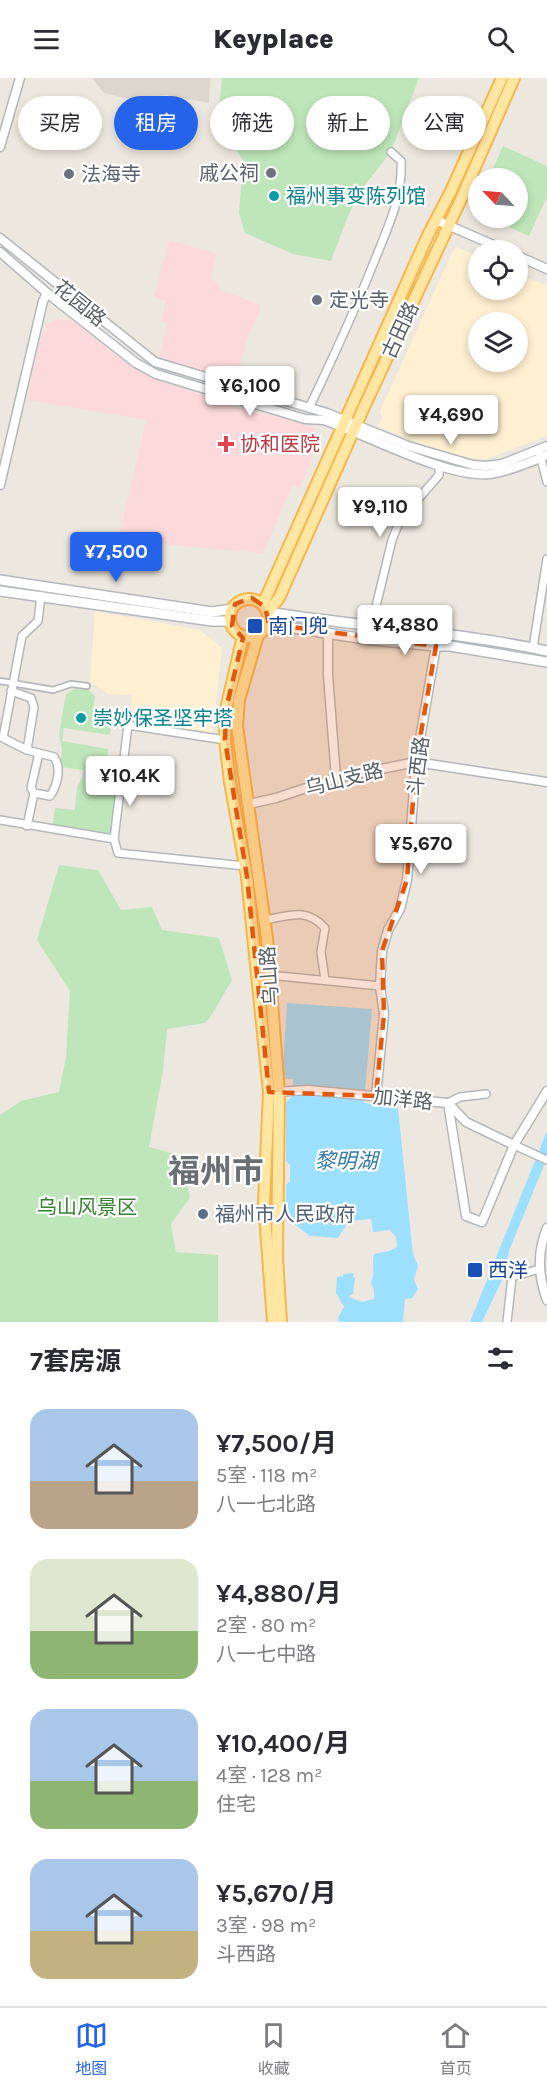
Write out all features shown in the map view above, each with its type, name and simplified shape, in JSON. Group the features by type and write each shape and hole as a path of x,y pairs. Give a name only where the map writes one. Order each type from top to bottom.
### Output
{"main road":[{"name":"古田路","path":"265,608 343,423 502,78"},
{"name":"古田路","path":"265,608 279,598 514,78"},
{"path":"0,580 212,612 232,609"},
{"path":"0,591 212,621 230,621"},
{"path":"246,598 258,600 265,608 267,624 258,635 253,637 243,636 235,630 230,621 232,609 240,600 246,598"},
{"path":"265,608 372,627 462,636 547,651"},
{"path":"267,624 328,634 450,646 547,662"},
{"name":"乌山路","path":"258,635 239,700 237,726 264,920 274,1092 277,1257 281,1322"},
{"name":"乌山路","path":"243,636 226,709 225,740 245,866 274,1092 264,1203 273,1322"}],"street":[{"path":"0,147 20,78"},
{"path":"309,408 352,319 395,209 402,179 401,160 391,152"},
{"path":"436,220 482,240"},
{"name":"花园路","path":"0,238 145,356 162,364 309,408 343,423"},
{"name":"花园路","path":"0,252 47,293 141,367 156,374 305,420 343,423"},
{"path":"528,260 547,269"},
{"path":"0,485 43,301 47,293"},
{"path":"343,423 439,465 473,473 488,474 505,471 543,452"},
{"path":"355,428 473,465 502,464 543,452"},
{"path":"543,452 547,482"},
{"path":"372,627 392,540 400,520 439,475 439,465"},
{"path":"533,648 547,559"},
{"path":"34,793 50,796 54,791 59,768 54,757 27,750 3,738 22,636 38,621 41,596"},
{"path":"328,634 328,675 336,778"},
{"name":"斗西路","path":"376,1096 384,1014 380,986 380,962 384,941 400,909 407,880 416,762 436,646"},
{"path":"0,681 31,698 34,707 27,750"},
{"path":"12,687 53,690 71,684 87,686"},
{"path":"225,740 128,725 114,839 118,853 245,866"},
{"path":"27,826 34,793 31,788 39,753"},
{"name":"乌山支路","path":"249,804 276,798 336,778 416,762 547,782"},
{"path":"0,820 114,839"},
{"path":"264,920 305,914 317,920 325,928 321,952 325,980"},
{"path":"268,975 380,986"},
{"name":"加洋路","path":"274,1092 293,1090 448,1103 466,1122 547,1160"},
{"path":"486,1094 460,1097 448,1103 466,1216 482,1222 514,1145 547,1091"},
{"path":"547,1228 539,1269 547,1300"},
{"path":"507,1322 512,1277 539,1269"}],"highlighted area":[{"path":"252,598 265,607 269,624 436,646 416,762 407,880 382,951 384,1014 376,1096 269,1092 247,877 225,740 226,709 243,638 232,626 235,604"}],"shaded area":[{"path":"92,78 210,78 209,103 198,101 198,96 116,96 104,93"},
{"name":"协和医院","path":"169,240 217,254 211,277 222,290 260,305 260,311 246,342 236,381 159,358 167,323 161,321 166,301 154,298"},
{"path":"457,247 468,252 468,300 528,300 528,278 547,286 547,436 486,459 456,457 378,426 382,418 380,411 453,251"},
{"name":"协和医院","path":"57,319 74,321 142,373 162,382 194,391 222,403 313,427 316,434 307,454 313,456 299,488 293,485 263,553 172,545 120,532 146,420 28,400 35,358 46,325"},
{"path":"95,611 200,630 222,648 212,736 131,723 132,695 108,694 90,682"}],"green space":[{"path":"222,78 419,78 412,96 402,96 402,123 391,152 360,191 331,261 293,254 245,233 239,213 243,160 236,150 294,150 294,96 220,96"},
{"path":"503,146 547,166 547,197 529,236 511,228 528,228 528,168 493,168"},
{"path":"75,689 89,690 95,696 92,721 111,723 110,735 64,728 62,741 108,749 107,763 87,762 88,775 121,776 114,839 52,830 55,808 75,810 77,787 84,770 60,767 62,749 59,734 66,694"},
{"name":"乌山风景区","path":"59,865 98,870 121,910 152,907 162,930 219,938 232,980 205,1023 167,1029 163,1071 149,1147 182,1156 190,1198 171,1224 176,1252 218,1255 218,1322 0,1322 0,1115 21,1101 59,1092 66,1057 70,991 37,940"}],"water":[{"name":"黎明湖","path":"287,1003 372,1009 364,1103 398,1108 413,1255 418,1265 414,1280 418,1289 412,1298 405,1299 403,1322 339,1322 338,1318 344,1307 336,1293 337,1277 354,1273 353,1294 349,1297 362,1302 374,1299 371,1282 374,1254 397,1247 396,1237 390,1230 373,1232 371,1219 349,1221 338,1238 310,1236 286,1218 286,1185 290,1181 290,1165 286,1161 286,1102 293,1096 293,1079 282,1079"},
{"path":"547,1131 547,1158 509,1251 503,1278 482,1322 470,1322"}],"place":[{"name":"戚公祠","path":"271,173"},
{"name":"法海寺","path":"69,174"},
{"name":"福州事变陈列馆","path":"274,196"},
{"name":"定光寺","path":"317,300"},
{"name":"协和医院","path":"226,444"},
{"name":"南门兜","path":"255,626"},
{"name":"崇妙保圣坚牢塔","path":"81,718"},
{"name":"福州市人民政府","path":"203,1214"},
{"name":"西洋","path":"475,1270"}],"district":[{"name":"福州市","path":"216,1171"}]}
